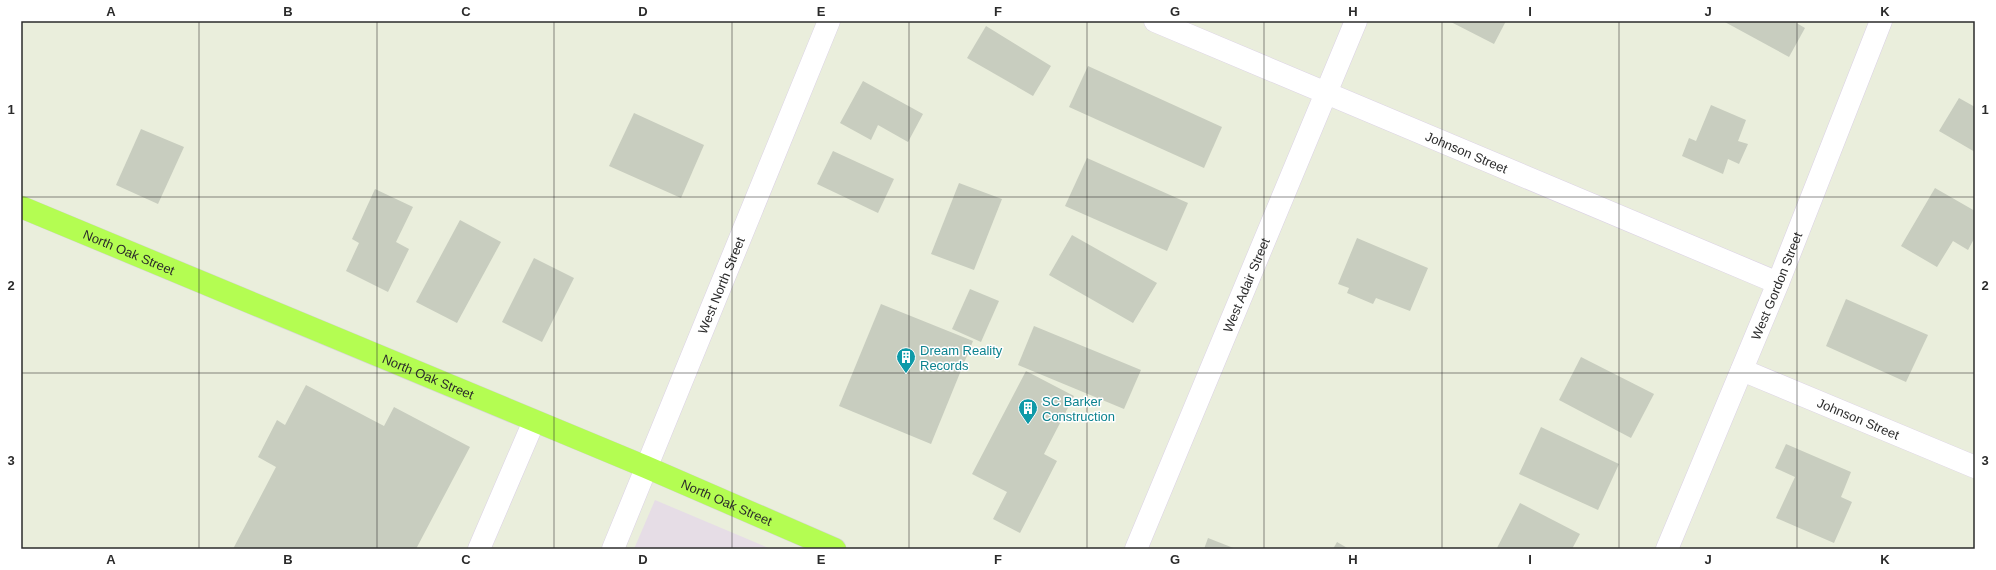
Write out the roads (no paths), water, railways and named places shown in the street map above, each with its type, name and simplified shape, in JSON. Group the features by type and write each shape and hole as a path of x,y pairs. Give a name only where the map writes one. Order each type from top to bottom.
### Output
{"main road":[{"name":"North Oak Street","path":"21,207 646,467 835,549"}],"street":[{"name":"West North Street","path":"613,549 829,21"},
{"name":"Johnson Street","path":"1155,21 1778,283"},
{"name":"West Adair Street","path":"1136,549 1356,21"},
{"name":"West Gordon Street","path":"1667,549 1778,283 1881,21"},
{"name":"Johnson Street","path":"1742,370 1975,467"},
{"path":"479,549 534,421"}],"place":[{"name":"Dream Reality Records","path":"906,374"},
{"name":"SC Barker Construction","path":"1028,425"}]}
